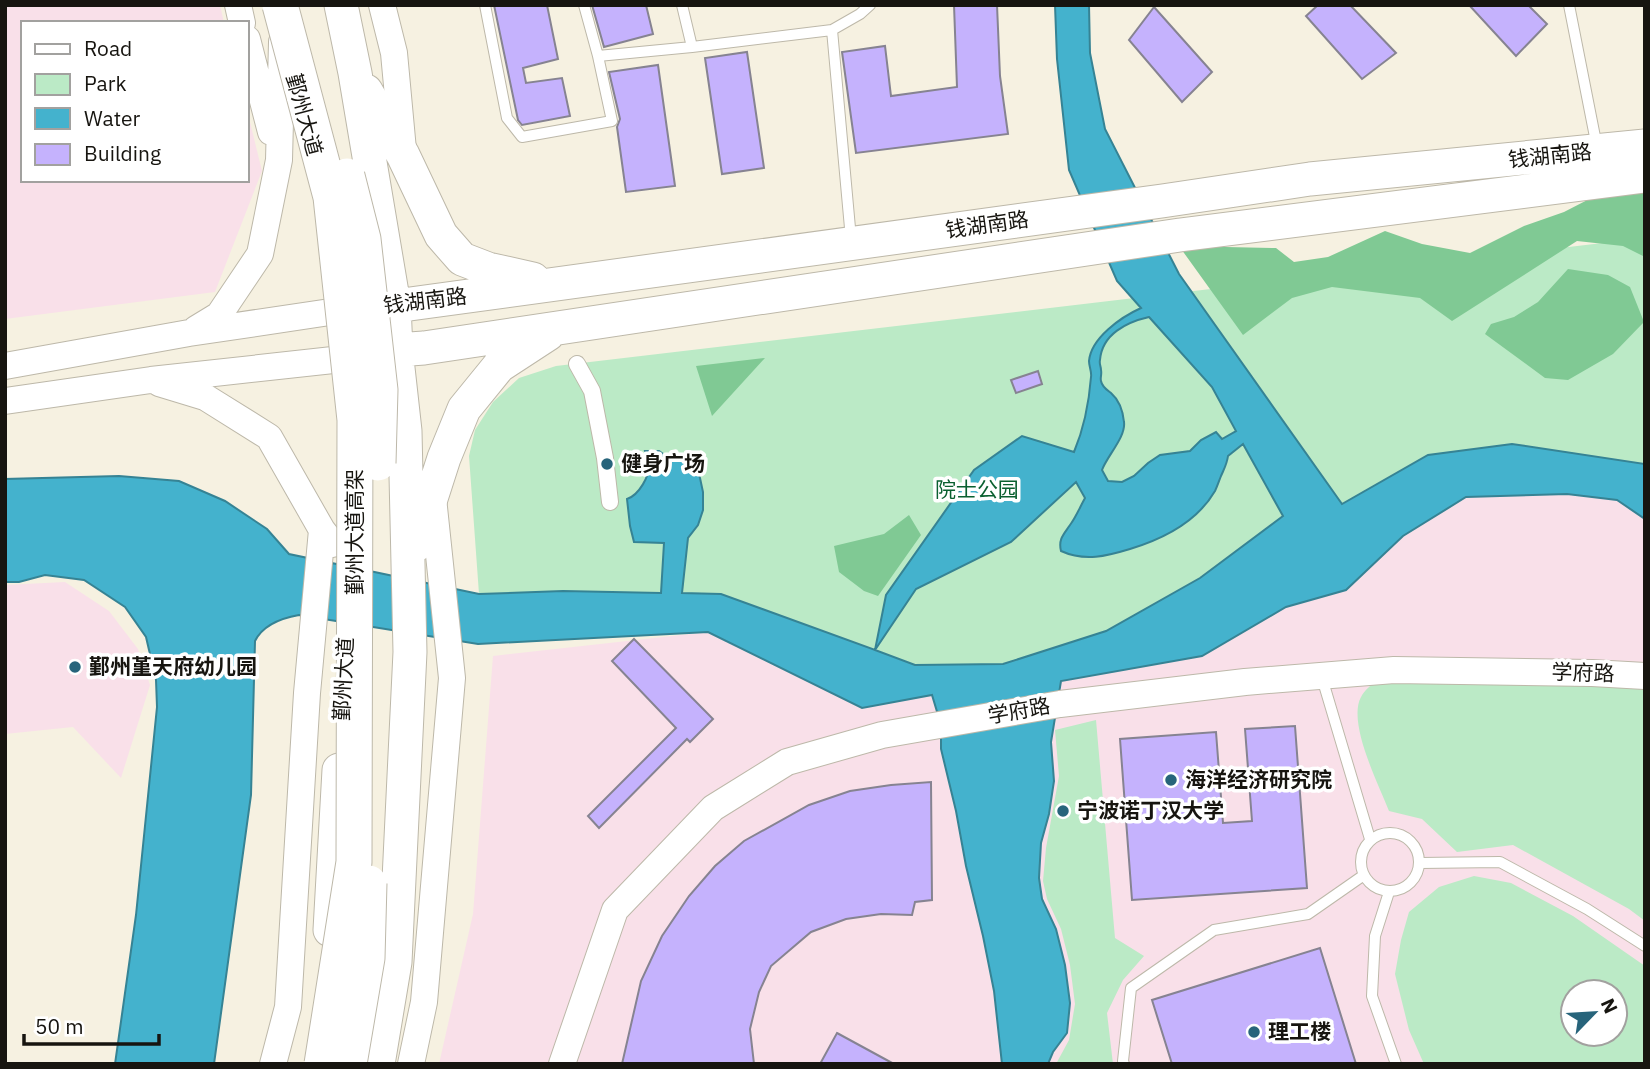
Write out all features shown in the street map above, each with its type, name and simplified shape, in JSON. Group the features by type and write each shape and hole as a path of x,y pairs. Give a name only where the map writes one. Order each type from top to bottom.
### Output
{"highway":[{"name":"鄞州大道高架","path":"305,5 363,239 380,390 368,958 349,1064"},
{"name":"鄞州大道高架","path":"279,16 331,197 355,420 354,862 322,1064"}],"main road":[{"path":"341,5 394,305 405,431 410,652 395,962 378,1064"},
{"name":"鄞州大道","path":"279,16 317,159 348,565 330,927 312,1064"},
{"path":"355,73 403,155 441,235 462,259 488,269 556,284"},
{"name":"钱湖南路","path":"330,312 556,284 1310,179 1645,146"},
{"name":"钱湖南路","path":"333,360 1180,235 1645,176"},
{"path":"408,570 444,458 464,409 499,366 556,329"}],"street":[{"path":"382,5 394,53 403,155"},
{"path":"189,333 219,315 260,254 279,160 279,16"},
{"name":"鄞州大道","path":"248,43 279,160"},
{"path":"5,366 189,333 330,312"},
{"path":"5,401 151,380 333,360"},
{"path":"578,364 592,391 605,458 610,502"},
{"path":"151,380 205,397 269,437 322,530 348,565"},
{"path":"411,1064 424,1002 452,678 433,494"},
{"name":"鄞州大道","path":"273,1064 288,1007 307,693 322,530"},
{"name":"学府路","path":"562,1064 615,910 713,808 787,762 882,735 1060,704 1245,682 1394,670 1645,676"}],"lane":[{"path":"485,5 507,118 522,137 612,121 584,5"},
{"path":"682,5 692,47"},
{"path":"598,56 831,30 860,14 870,5"},
{"path":"1569,5 1598,151"},
{"path":"831,30 851,243"},
{"path":"1322,676 1370,839"},
{"path":"1382,833 1396,833 1409,839 1417,850 1420,863 1417,875 1410,884 1389,892 1370,884 1360,863 1363,850 1370,839 1382,833"},
{"path":"1420,863 1500,862 1587,909 1645,946"},
{"path":"1124,1064 1131,988 1214,930 1308,914 1364,875"},
{"path":"1389,892 1375,936 1372,996 1396,1064"}],"shaded area":[{"path":"5,5 220,5 224,21 21,21 21,182 248,182 248,114 262,171 215,292 5,319"},
{"name":"宁波诺丁汉大学","path":"1567,494 1617,500 1645,519 1645,1064 439,1064 473,914 493,656 708,632 862,708 932,695 1202,656 1286,607 1346,590 1403,536 1466,497"},
{"name":"鄞州堇天府幼儿园","path":"65,582 109,611 138,649 150,685 121,778 73,727 5,734 5,585"}],"green space":[{"path":"1645,192 1645,257 1623,246 1577,241 1452,321 1420,298 1332,287 1292,298 1243,335 1179,246 1276,248 1294,262 1328,257 1385,231 1422,244 1470,253 1599,194"},
{"name":"院士公园","path":"1645,238 1645,467 1428,455 1343,504 1283,517 1200,578 1106,631 1003,664 915,665 721,594 563,591 479,594 469,456 475,430 493,402 519,378 556,366"},
{"path":"1568,269 1608,275 1630,287 1644,322 1613,354 1568,380 1545,378 1485,334 1491,324 1514,317 1538,302"},
{"path":"765,358 712,416 696,366"},
{"path":"909,515 921,535 878,596 864,591 839,572 834,546 884,534"},
{"path":"1376,681 1560,682 1645,688 1645,921 1629,909 1513,845 1457,852 1422,819 1389,811 1366,754 1358,722 1361,697"},
{"path":"1096,720 1115,938 1144,956 1123,980 1107,1013 1113,1064 1056,1064 1069,1040 1075,1004 1070,965 1061,929 1047,899 1043,881 1059,776 1055,730"},
{"path":"1474,876 1511,883 1573,916 1645,966 1645,1064 1424,1064 1409,1030 1395,974 1409,912 1439,887"}],"water":[{"path":"1055,5 1089,5 1090,53 1105,129 1179,274 1342,504 1428,455 1512,444 1645,464 1645,519 1617,500 1567,494 1466,497 1403,536 1346,590 1286,607 1202,656 1061,681 1051,742 1054,781 1041,843 1039,878 1042,899 1056,929 1065,965 1070,1003 1067,1033 1048,1064 1002,1064 994,991 941,749 941,725 932,695 862,708 708,632 478,644 299,615 280,620 258,635 255,641 251,795 214,1064 115,1064 136,915 157,707 156,680 146,637 125,607 84,580 45,575 19,582 5,582 5,479 119,476 179,481 225,501 267,529 289,554 479,594 563,591 661,593 664,543 634,542 627,499 636,494 646,479 649,463 645,451 659,451 673,461 685,456 695,463 700,478 703,510 698,525 688,538 682,593 721,594 875,650 886,595 974,470 1022,436 1074,452 1087,406 1091,352 1108,329 1141,308 1117,281 1069,170 1057,59","holes":["1149,317 1212,387 1236,431 1222,439 1216,432 1201,440 1190,451 1160,455 1122,482 1108,481 1102,470 1122,434 1124,422 1122,410 1102,383 1102,351 1105,343 1117,331 1132,322","1243,444 1283,516 1200,578 1106,631 1003,664 915,665 875,650 916,589 1011,542 1076,482 1085,498 1062,537 1061,551 1096,557 1121,552 1155,540 1178,528 1199,512 1215,491 1228,456"]}],"building":[{"path":"494,5 547,5 558,59 523,68 526,83 562,78 570,116 522,125 518,120"},
{"path":"592,5 646,5 653,34 604,47"},
{"path":"954,5 997,5 1000,76 1008,134 856,153 842,52 885,46 891,96 957,87"},
{"path":"1318,5 1350,5 1396,53 1362,79 1306,16"},
{"path":"1469,5 1528,5 1547,24 1516,56"},
{"path":"1154,7 1212,72 1182,102 1129,40"},
{"path":"747,52 764,168 722,174 705,58"},
{"path":"658,65 675,186 626,192 617,127 620,119 609,72"},
{"path":"1038,371 1042,384 1016,393 1011,380"},
{"path":"634,639 713,719 690,742 687,739 599,828 588,816 676,728 612,661"},
{"name":"海洋经济研究院","path":"1295,726 1307,888 1132,900 1120,739 1216,732 1223,823 1252,821 1245,729"},
{"path":"931,782 932,900 915,902 912,915 881,914 846,919 811,932 771,966 759,992 750,1029 754,1064 622,1064 641,981 662,936 689,896 715,866 744,841 809,805 850,791"},
{"name":"理工楼","path":"1320,948 1356,1064 1172,1064 1152,1000"},
{"path":"837,1033 894,1064 820,1064"}],"place":[{"name":"健身广场","path":"607,464"},
{"name":"鄞州堇天府幼儿园","path":"75,667"},
{"name":"海洋经济研究院","path":"1171,780"},
{"name":"宁波诺丁汉大学","path":"1063,811"},
{"name":"理工楼","path":"1254,1032"}]}
